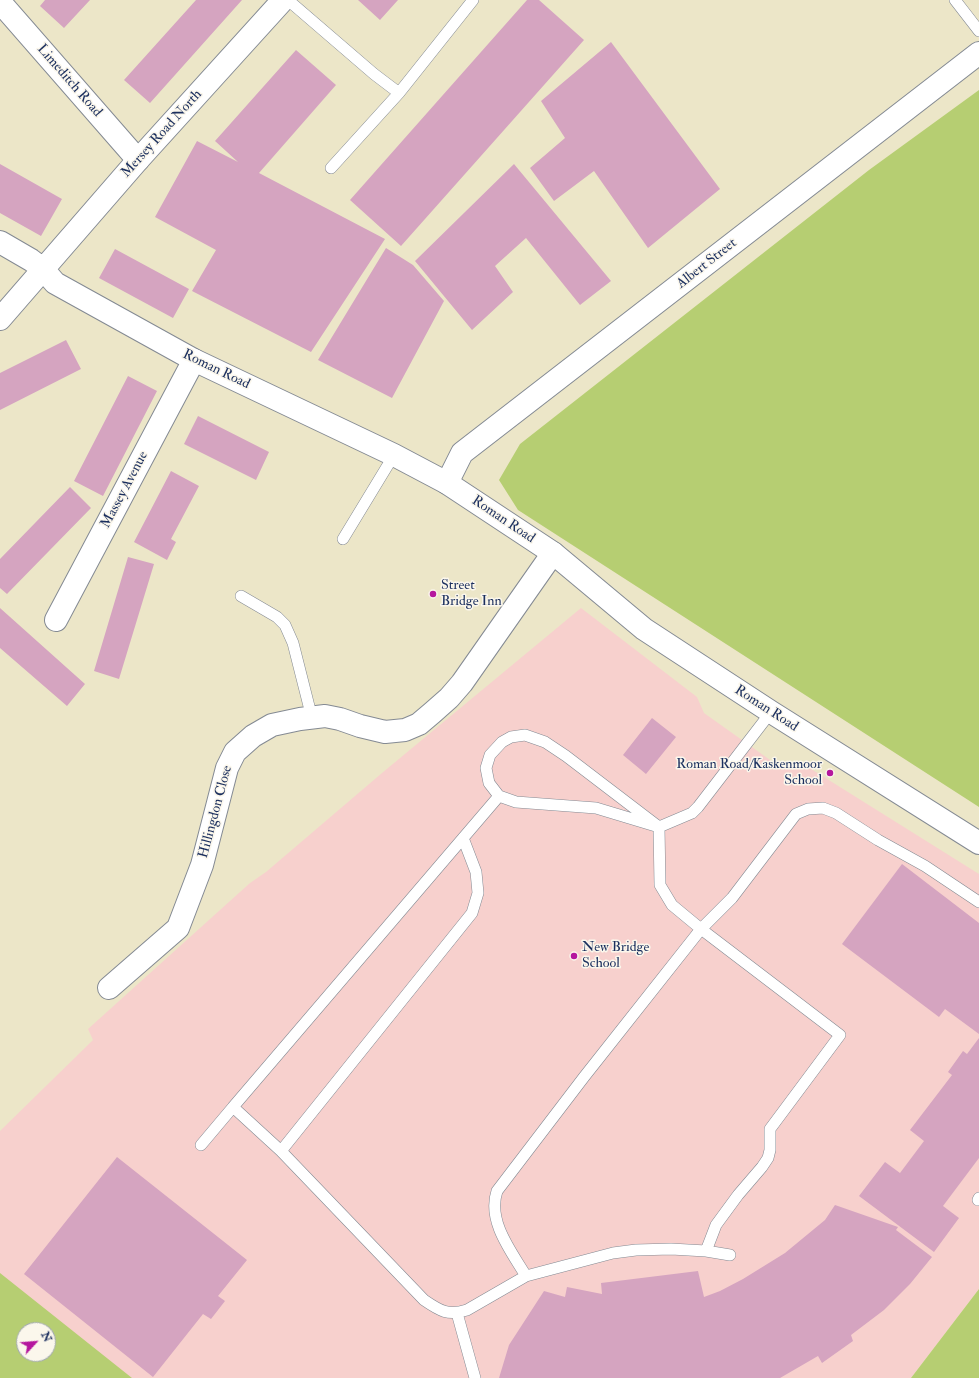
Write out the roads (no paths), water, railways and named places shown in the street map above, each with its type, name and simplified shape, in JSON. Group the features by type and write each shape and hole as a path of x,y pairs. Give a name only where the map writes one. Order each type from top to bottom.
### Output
{"street":[{"name":"Mersey Road North","path":"0,319 138,160 283,0"},
{"name":"Limeditch Road","path":"0,2 138,160"},
{"name":"Albert Street","path":"447,483 462,453 979,53"},
{"name":"Roman Road","path":"0,242 31,260 43,269 56,283 194,360 394,455 447,483 553,554 644,629 771,712 979,843"},
{"name":"Massey Avenue","path":"56,620 194,360"},
{"name":"Hillingdon Close","path":"108,988 178,928 202,865 227,768 235,752 253,736 272,725 325,716 385,732 405,730 419,724 449,698 462,683 553,554"}],"lane":[{"path":"288,0 374,74 399,93"},
{"path":"331,168 399,93 473,0"},
{"path":"955,0 979,31"},
{"path":"343,539 394,455"},
{"path":"241,596 277,617 285,625 293,643 312,718"},
{"path":"659,827 566,756 545,742 525,735 511,737 502,742 490,755 486,768 489,783 499,796 516,802 596,808 659,827 692,813 771,712"},
{"path":"201,1145 499,796"},
{"path":"526,1276 498,1227 494,1201 498,1191 584,1077 701,929 732,898 796,814 808,809 822,808 836,813 878,840 925,866 979,902"},
{"path":"659,827 660,886 672,905 701,929 840,1035 770,1129 771,1145 768,1158 716,1225 706,1251"},
{"path":"281,1151 472,913 478,893 476,872 463,838"},
{"path":"233,1107 281,1151 424,1300 447,1313 457,1313 467,1310 526,1276 590,1258 636,1250 671,1249 706,1251 730,1255"},
{"path":"457,1313 475,1378"}],"place":[{"name":"Street Bridge Inn","path":"433,594"},
{"name":"Roman Road/Kaskenmoor School","path":"830,773"},
{"name":"New Bridge School","path":"574,956"}]}
